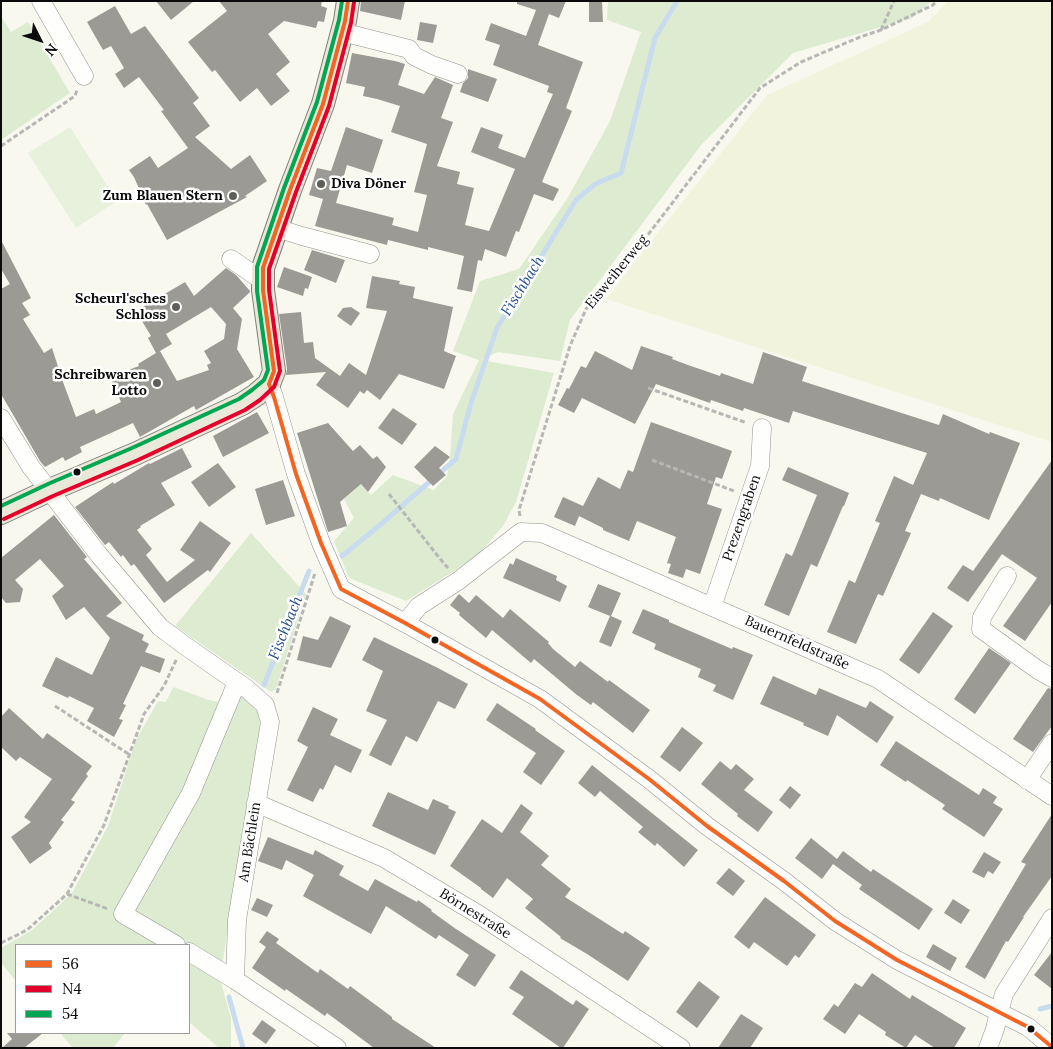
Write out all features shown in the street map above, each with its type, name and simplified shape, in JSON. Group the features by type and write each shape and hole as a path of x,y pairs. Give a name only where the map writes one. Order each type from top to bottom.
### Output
{"main road":[{"path":"1,514 242,404 269,384 274,371 263,290 263,268 276,228 323,104 348,1"}],"street":[{"path":"41,1 84,76"},
{"path":"342,32 409,48 414,56 458,74"},
{"path":"276,228 370,254"},
{"path":"231,260 263,281"},
{"path":"269,384 296,474 321,543 342,589 540,699 649,779 707,826 784,881 834,921 897,960 1028,1027 1052,1047"},
{"path":"1,418 31,468 99,555 160,627 237,682 265,705"},
{"name":"Prezengraben","path":"712,606 760,466 762,428"},
{"path":"406,624 419,606 458,581 521,532"},
{"name":"Bauernfeldstraße","path":"521,532 542,533 878,679 1052,796"},
{"path":"1007,576 982,618 981,629 1052,678"},
{"path":"174,944 122,914 191,793 237,682"},
{"name":"Am Bächlein","path":"235,980 237,920 270,722 265,705"},
{"path":"1027,780 1052,743"},
{"name":"Börnestraße","path":"256,803 384,858 482,916 681,1048"},
{"path":"988,1048 996,1029 1004,994 1052,918"},
{"path":"190,953 235,980 337,1048"}],"path":[{"path":"881,30 894,1"},
{"name":"Eisweiherweg","path":"521,532 519,510 570,346 586,310 644,240 760,88 800,62 881,30 933,5 936,1"},
{"path":"1,146 74,96 84,76"},
{"path":"648,388 762,428"},
{"path":"652,460 750,496"},
{"path":"389,494 448,568"},
{"path":"265,705 278,693 316,572 331,564"},
{"path":"1,944 27,930 67,894 104,826 144,714 164,686 184,645"},
{"path":"55,706 130,755"},
{"path":"67,894 122,914"}],"green space":[{"path":"608,1 932,1 912,18 793,53 702,144 570,320 560,361 498,352 481,360 554,373 516,502 503,526 479,554 406,601 349,578 334,541 354,518 344,499 361,484 371,495 393,475 434,490 447,476 453,414 479,360 453,351 480,281 519,269 567,199 610,121 641,32 607,20"},
{"path":"948,1 1052,1 1052,442 606,299 767,95 928,22"},
{"path":"1,16 11,32 28,22 70,93 1,140"},
{"path":"70,127 117,201 76,228 28,153"},
{"path":"251,533 306,594 276,689 271,692 175,626"},
{"path":"173,687 209,700 235,705 244,694 257,708 260,725 220,979 231,1018 231,1048 219,1048 190,1023 190,944 15,944 15,980 1,963 1,948 32,930 72,893 108,826 136,740 158,701 166,702"},
{"path":"61,1034 124,1034 113,1048 73,1048"}],"building":[{"path":"156,1 194,1 171,20"},
{"path":"219,1 322,1 321,6 327,8 324,22 318,21 316,28 284,21 268,34 290,62 276,74 290,91 271,106 257,88 240,102 215,70 212,72 188,42 227,11"},
{"path":"361,1 405,1 401,20 360,11"},
{"path":"517,1 566,1 559,18 549,14 538,45 583,62 566,108 572,111 542,182 559,189 553,201 534,194 519,232 516,231 506,257 485,249 482,261 478,260 472,292 457,289 464,256 428,247 428,250 388,240 387,245 315,226 323,199 309,195 317,168 331,171 346,127 383,140 372,173 347,165 336,203 394,218 392,225 418,232 427,195 414,192 427,144 391,132 400,106 363,96 365,87 346,83 352,53 405,64 398,85 424,94 435,77 453,85 441,118 453,122 437,166 460,172 457,184 474,188 465,225 489,231 515,169 471,152 481,127 503,135 498,148 525,158 553,94 547,92 549,86 493,65 500,45 485,40 491,23 526,36 536,10 517,4"},
{"path":"589,1 602,1 603,22 589,22"},
{"path":"115,6 131,34 145,26 199,98 193,103 210,126 195,137 231,169 250,155 267,181 245,196 247,197 167,240 146,205 129,170 150,156 158,168 188,148 161,111 164,110 139,77 124,88 115,74 124,68 111,46 103,50 87,22"},
{"path":"420,22 437,25 433,43 417,40"},
{"path":"468,69 497,79 488,102 460,92 463,83 468,78"},
{"path":"1,240 31,298 22,303 30,315 23,319 44,353 52,348 76,417 94,409 96,414 121,402 110,377 139,366 138,364 156,353 148,338 151,336 136,311 185,282 194,296 226,268 236,275 250,291 233,308 242,319 237,349 254,377 196,410 194,406 140,437 133,423 80,447 82,452 65,461 63,457 45,467 1,394 1,289 10,284 1,269","holes":["211,307 226,324 224,339 204,351 211,363 207,365 209,370 177,381 160,351 172,344 166,334"]},
{"path":"312,250 345,260 336,283 304,270"},
{"path":"284,267 312,277 308,289 305,288 303,296 277,287"},
{"path":"372,276 400,281 399,284 415,287 413,298 453,307 444,351 456,356 444,389 399,374 380,400 367,390 364,394 360,391 348,408 316,385 326,372 286,375 287,369 279,314 301,312 304,343 313,342 315,358 340,376 349,363 366,375 387,311 366,308"},
{"path":"351,307 360,313 351,326 337,316 343,308"},
{"path":"641,346 720,376 721,373 753,384 763,352 807,367 802,381 939,425 943,414 989,434 990,432 1020,443 989,520 940,498 939,501 921,494 905,531 911,533 883,596 878,594 856,644 827,632 849,580 855,583 880,523 875,521 894,476 913,485 927,453 793,411 789,423 744,408 743,411 711,400 710,403 656,384 635,424 582,398 574,413 558,405 581,366 586,368 595,351 632,370"},
{"path":"393,408 417,424 402,445 378,428"},
{"path":"257,412 269,433 223,457 213,436"},
{"path":"651,422 732,451 722,479 716,477 707,504 722,509 700,574 686,569 683,578 668,573 671,564 667,563 676,537 637,521 629,541 603,530 603,528 579,516 575,526 554,517 563,497 583,506 598,477 620,489 628,470 633,472"},
{"path":"328,423 353,451 360,445 373,459 377,456 386,467 368,492 361,484 340,502 347,526 328,532 297,433"},
{"path":"435,446 450,457 439,468 446,475 433,486 414,467"},
{"path":"182,448 192,467 161,483 175,505 140,526 137,530 152,549 146,555 167,582 195,560 180,550 200,521 231,543 210,572 208,570 164,603 134,564 131,566 123,555 121,557 109,542 105,545 75,507 113,482 114,484 149,463"},
{"path":"1052,460 1052,602 1025,641 1003,626 1037,578 1002,554 968,602 947,588 963,565 973,571"},
{"path":"218,463 236,487 209,507 191,482"},
{"path":"788,467 849,493 817,567 811,564 789,616 764,605 786,553 792,556 817,495 782,480"},
{"path":"283,480 295,516 266,525 255,489"},
{"path":"54,515 87,557 84,559 122,603 106,616 144,635 142,640 149,644 145,652 165,659 160,673 141,666 123,704 126,705 119,719 123,720 114,737 87,721 94,708 42,686 56,657 92,675 110,638 84,607 66,620 52,596 64,586 40,559 15,580 23,589 20,602 6,603 1,597 1,558"},
{"path":"516,558 557,576 556,580 567,586 560,602 503,578 510,563 513,565"},
{"path":"598,584 621,593 611,616 622,621 611,647 599,642 610,616 588,607"},
{"path":"459,594 469,603 476,595 503,618 510,609 575,667 580,661 650,710 633,733 593,702 591,705 577,695 534,659 531,663 492,630 486,638 450,605"},
{"path":"643,609 732,649 733,647 753,655 733,700 713,691 716,685 698,677 701,669 654,649 656,644 632,633"},
{"path":"933,612 953,626 919,674 899,660"},
{"path":"330,616 351,626 331,668 297,660 303,636 318,640"},
{"path":"374,637 468,684 455,709 438,701 417,742 406,736 391,766 369,755 387,720 366,711 383,671 362,660"},
{"path":"989,648 1011,663 975,714 954,699"},
{"path":"773,676 816,695 819,688 866,708 870,701 894,717 877,743 837,715 828,736 803,725 804,723 760,704"},
{"path":"1048,688 1052,689 1052,726 1033,752 1013,739"},
{"path":"497,703 565,751 541,785 523,772 536,753 486,720"},
{"path":"313,707 338,719 330,735 362,750 351,773 335,765 323,790 320,788 313,802 287,790 308,747 297,741"},
{"path":"9,708 43,739 47,733 92,766 86,774 88,776 71,800 75,802 61,820 64,822 49,843 52,848 30,864 11,837 31,822 24,817 52,779 20,757 16,761 1,747 1,717"},
{"path":"682,727 703,743 680,772 660,757"},
{"path":"896,741 979,795 983,788 997,797 993,803 1003,809 984,837 942,809 945,805 880,765"},
{"path":"720,761 731,770 736,764 754,779 744,790 773,812 758,832 701,784"},
{"path":"592,765 698,850 684,867 657,843 655,846 638,832 643,827 600,791 595,797 578,783"},
{"path":"790,786 801,795 790,809 779,800"},
{"path":"388,792 428,810 433,799 449,806 448,808 456,812 435,855 372,826"},
{"path":"521,804 533,813 520,832 549,856 541,865 571,889 565,897 623,934 625,931 650,948 628,981 560,938 525,908 533,899 507,878 493,898 450,866 482,819 502,833"},
{"path":"1052,814 1052,876 1008,942 1006,941 985,979 965,967 1026,864 1021,862"},
{"path":"268,837 313,855 315,850 344,866 339,875 368,891 375,879 417,902 418,900 456,929 496,955 475,987 456,975 469,955 439,935 436,939 386,906 371,934 303,896 314,875 286,860 282,870 258,861"},
{"path":"811,838 837,859 843,851 871,872 873,869 933,909 919,930 859,889 862,885 833,864 822,879 795,858"},
{"path":"984,852 1001,862 993,874 988,871 984,878 972,872"},
{"path":"729,868 745,881 733,896 716,883"},
{"path":"765,897 816,935 799,958 795,955 787,966 754,942 749,949 734,937"},
{"path":"257,898 273,905 267,917 251,910"},
{"path":"953,899 970,910 961,924 944,913"},
{"path":"267,931 279,939 276,943 318,973 320,969 348,989 350,986 392,1017 392,1019 436,1048 374,1048 327,1013 325,1016 286,989 285,991 252,968 266,947 259,942"},
{"path":"933,944 957,958 950,971 926,957"},
{"path":"1052,952 1052,989 1034,975"},
{"path":"521,970 573,1005 576,1000 589,1009 563,1048 512,1014 524,997 509,988"},
{"path":"872,973 910,999 912,995 966,1028 954,1048 935,1048 915,1035 906,1048 885,1035 886,1032 859,1014 845,1034 823,1019 834,1004 838,1007 855,983 862,987"},
{"path":"699,981 720,997 697,1028 676,1012"},
{"path":"741,1014 763,1028 750,1048 718,1048"},
{"path":"262,1020 276,1030 266,1044 252,1034"},
{"path":"7,1033 42,1034 24,1048 2,1048 12,1039"}],"waterway":[{"name":"Fischbach","path":"342,556 456,459 471,403 497,328 576,200 595,184 621,173 655,38 677,1"},
{"name":"Fischbach","path":"264,685 309,571"},
{"name":"Fischbach","path":"229,997 243,1048"},
{"path":"1040,1009 1052,1006"}],"transit line":[{"name":"54","path":"1,506 239,399 264,380 268,370 257,291 257,267 284,188 317,102 339,20 342,1"},
{"name":"56","path":"269,384 274,371 263,290 263,268 323,104 345,21 348,1"},
{"name":"N4","path":"4,519 245,410 274,387 280,371 269,290 269,269 329,106 351,23 354,2"},
{"name":"56","path":"269,384 296,474 321,543 341,589 540,699 649,779 707,826 784,881 835,921 897,960 1028,1027 1052,1047"}],"place":[{"name":"Diva Döner","path":"321,184"},
{"name":"Zum Blauen Stern","path":"233,196"},
{"name":"Scheurl'sches Schloss","path":"176,307"},
{"name":"Schreibwaren Lotto","path":"157,383"}]}
